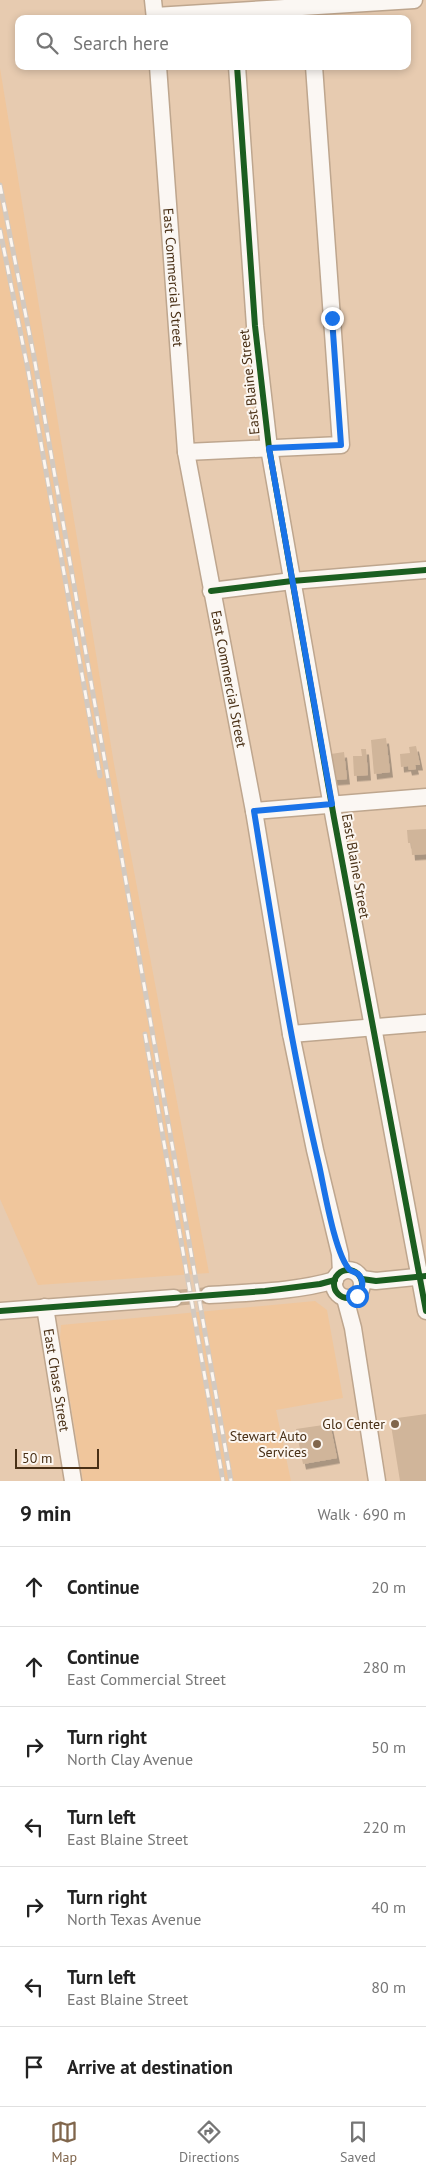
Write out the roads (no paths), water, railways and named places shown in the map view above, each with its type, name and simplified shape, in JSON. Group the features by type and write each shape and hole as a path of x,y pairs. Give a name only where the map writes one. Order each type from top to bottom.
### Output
{"street":[{"path":"154,11 310,8 414,0"},
{"name":"East Commercial Street","path":"158,70 186,452 254,811 291,1034 315,1150 348,1284 377,1481"},
{"name":"East Blaine Street","path":"237,70 256,326 269,448 373,1027 423,1277 426,1311"},
{"path":"186,452 341,445 314,70"},
{"path":"211,590 426,570"},
{"path":"254,811 426,797"},
{"path":"291,1034 426,1023"},
{"path":"209,1295 423,1277"},
{"path":"0,1311 174,1298"},
{"name":"East Chase Street","path":"45,1307 74,1481"}],"tunnel":[{"path":"174,1298 209,1295"}],"railway":[{"path":"0,185 34,357 231,1481"},
{"path":"0,230 28,370 100,776"},
{"path":"145,1034 223,1481"}],"place":[{"name":"Glo Center","path":"395,1424"},
{"name":"Stewart Auto Services","path":"317,1444"}]}
